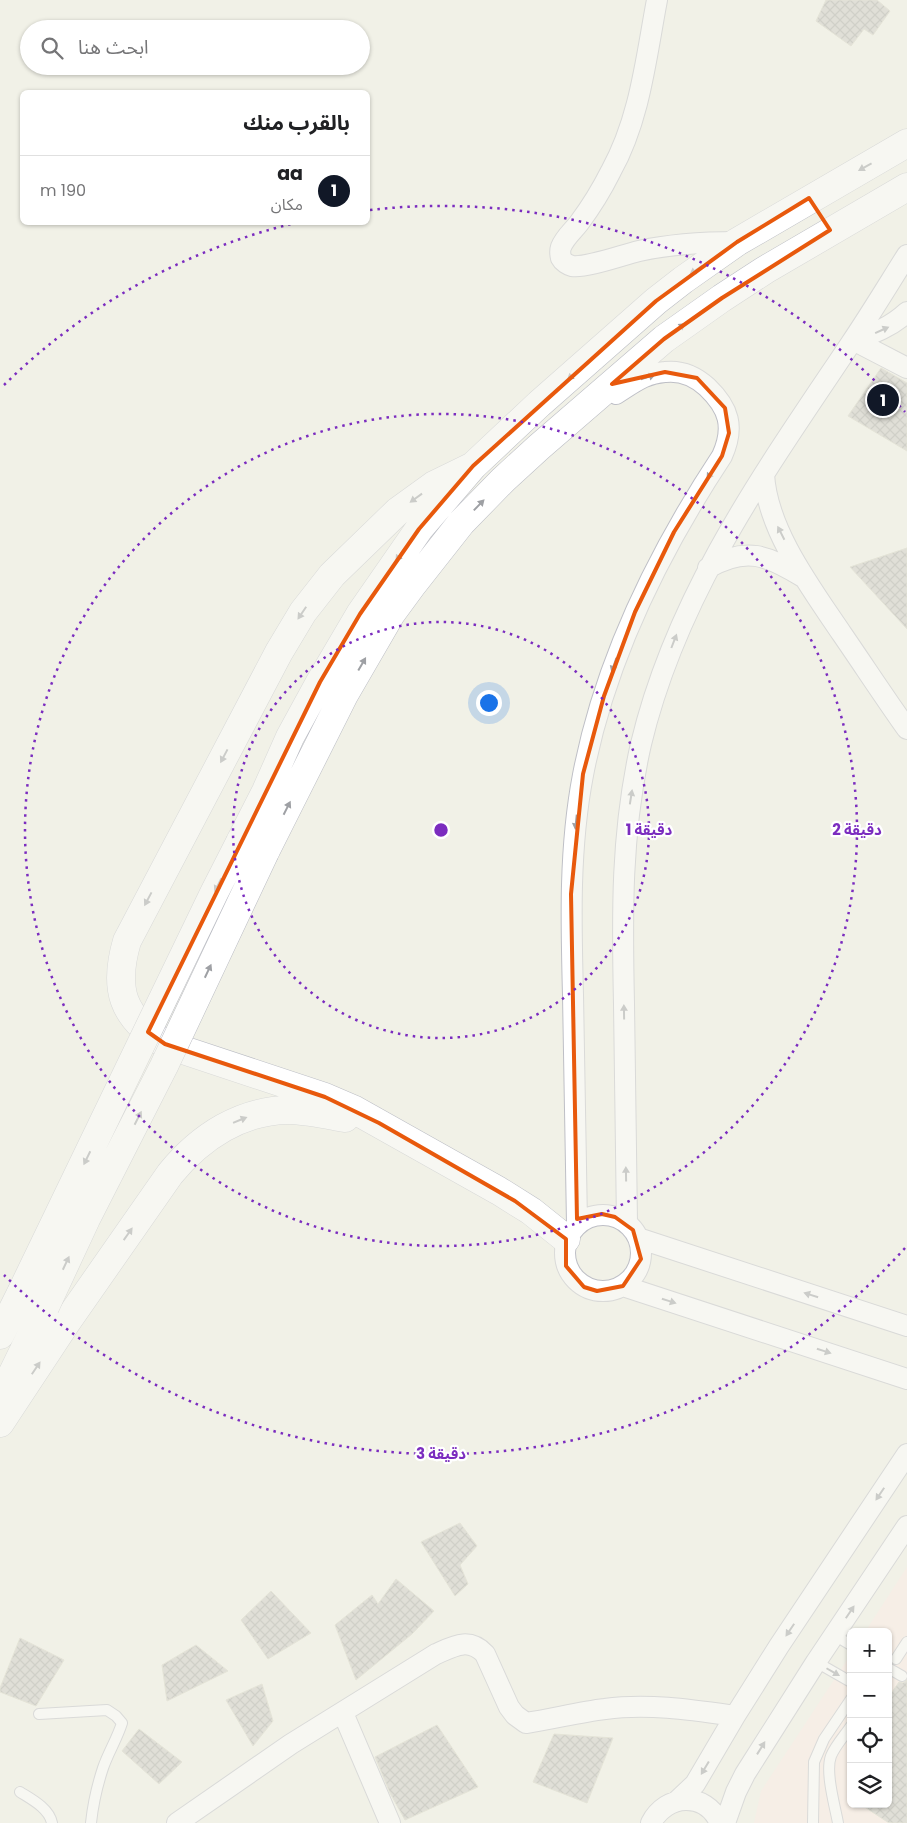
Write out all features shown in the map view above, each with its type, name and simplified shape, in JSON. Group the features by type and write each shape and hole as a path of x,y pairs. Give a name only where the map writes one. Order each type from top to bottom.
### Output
{"main road":[{"path":"0,1335 214,893 266,791 290,737 360,614 420,529 473,466 539,404 656,301 737,242 809,198 907,143"},
{"path":"0,1399 86,1219 164,1066 265,852 344,695 391,614 413,584 461,523 503,480 664,339 722,298 830,230 907,186"},
{"path":"809,198 830,230"},
{"path":"473,466 434,485 398,511 332,575 303,612 279,652 127,941 122,956 121,987 124,1003 135,1020 149,1034 165,1044 326,1098 353,1109 572,1232"},
{"path":"0,1423 66,1323 170,1174 185,1156 203,1140 223,1127 245,1118 268,1112 291,1110 380,1123"}],"street":[{"path":"657,0 637,101 626,141 616,164 593,203 565,238 560,248 560,257 564,263 571,266 581,266 640,251 674,245 737,242"},
{"path":"574,416 605,402 633,382 647,376 665,372 682,373 697,378 718,398 727,414 729,433 727,445 722,456 674,532 635,612 604,696 583,774 577,814 571,894 572,1232 564,1253 566,1266 573,1278 584,1286 597,1291 623,1286 632,1278 641,1259 641,1248 632,1230 622,896 628,819 642,743 652,706 676,636 708,568 734,520 907,255"},
{"path":"853,340 896,323 907,312"},
{"path":"853,340 907,368"},
{"path":"764,474 765,492 769,508 803,577 907,729"},
{"path":"708,568 735,556 750,555 766,557 803,577"},
{"path":"572,1232 589,1217 602,1214 615,1217 632,1230 907,1326"},
{"path":"623,1286 907,1379"},
{"path":"650,1823 655,1814 665,1806 677,1801 695,1784 735,1716 905,1459"},
{"path":"725,1823 736,1792 745,1774 816,1662 842,1640 907,1526"},
{"path":"177,1823 291,1744 436,1654 451,1647 468,1644 479,1647 485,1654 509,1707 515,1715 526,1723 607,1708 661,1708 735,1716"},
{"path":"343,1713 390,1823"},
{"path":"677,1801 692,1801 706,1806 717,1816 720,1823"}],"lane":[{"path":"896,1659 907,1642"},
{"path":"816,1662 847,1680"},
{"path":"892,1670 902,1676"},
{"path":"813,1823 814,1762 821,1744 847,1705"},
{"path":"39,1714 107,1710 122,1723 103,1767 94,1800 91,1823"},
{"path":"838,1823 830,1778 830,1762 831,1755 847,1732"},
{"path":"20,1792 38,1804 51,1818 52,1823"}],"highlighted area":[{"path":"809,198 830,230 722,298 664,339 612,384 665,372 697,378 725,408 729,433 722,456 674,532 635,612 604,696 583,774 571,894 577,1219 602,1214 615,1217 633,1230 641,1259 623,1286 597,1291 584,1287 566,1266 566,1239 515,1201 379,1123 325,1097 165,1044 148,1032 320,682 360,614 419,529 473,466 656,301 737,242"}],"shaded area":[{"path":"907,1567 907,1823 754,1823 761,1791 847,1660 847,1808 892,1808 892,1628 868,1628"}],"building":[{"path":"826,0 877,0 890,11 873,35 864,29 851,46 816,21"},
{"path":"881,368 907,383 907,451 848,416"},
{"path":"907,548 907,629 850,567"},
{"path":"460,1523 477,1546 460,1565 468,1584 455,1596 421,1542"},
{"path":"396,1579 434,1611 412,1634 356,1680 335,1625 372,1595 378,1604"},
{"path":"271,1591 311,1633 268,1659 241,1620"},
{"path":"20,1638 64,1660 36,1706 0,1692"},
{"path":"196,1645 228,1671 167,1701 162,1665"},
{"path":"907,1680 907,1823 889,1823 866,1808 892,1808 892,1692 899,1682 903,1683"},
{"path":"262,1684 273,1721 253,1746 226,1700"},
{"path":"437,1725 478,1787 405,1820 390,1793 375,1757"},
{"path":"139,1729 182,1762 159,1784 122,1751"},
{"path":"554,1734 613,1738 587,1803 533,1782"}],"place":[{"name":"aa","path":"883,400"}]}
